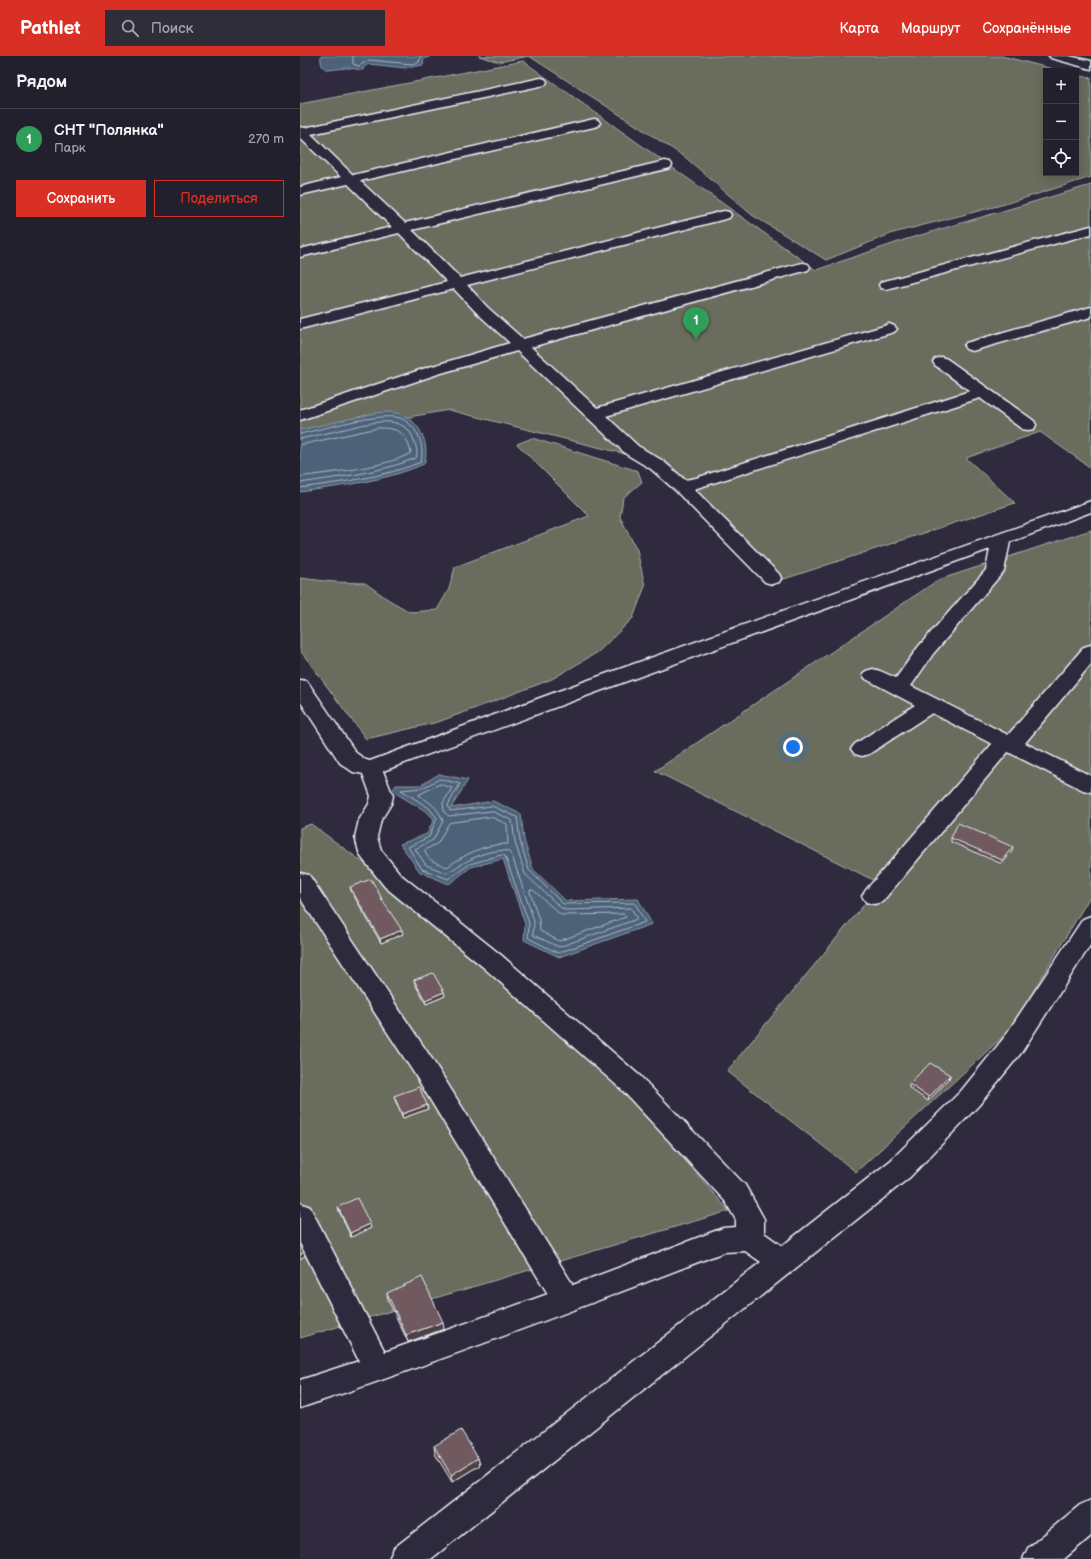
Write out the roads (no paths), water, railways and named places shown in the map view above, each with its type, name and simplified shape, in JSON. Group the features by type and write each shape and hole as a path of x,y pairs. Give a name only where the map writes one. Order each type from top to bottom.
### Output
{"street":[{"path":"1055,56 1091,65"},
{"path":"301,132 541,82"},
{"path":"300,191 594,123"},
{"path":"301,132 458,284 484,312 515,339 632,450 656,465 681,486 772,578"},
{"path":"300,253 666,165"},
{"path":"300,324 724,215"},
{"path":"886,285 1091,230"},
{"path":"300,415 337,404 432,371 520,345 803,267"},
{"path":"972,346 1091,312"},
{"path":"595,414 889,329"},
{"path":"941,362 1028,424"},
{"path":"681,486 699,482 983,392"},
{"path":"300,686 348,758 361,767 371,768 1091,506"},
{"path":"899,688 926,650 995,571 1002,538"},
{"path":"874,896 1091,650"},
{"path":"873,675 1091,785"},
{"path":"862,749 931,704"},
{"path":"371,768 382,796 380,804 370,820 366,837 370,852 393,881 492,961 631,1082 735,1193 750,1219 750,1239"},
{"path":"301,881 423,1066 567,1300"},
{"path":"405,1559 900,1169 970,1098 1012,1046 1091,925"},
{"path":"300,1215 378,1369"},
{"path":"300,1394 378,1369 567,1300 723,1240 750,1239 781,1262"},
{"path":"1039,1559 1091,1516"}],"water":[{"path":"321,56 431,56 424,59 423,65 406,68 369,64 364,67 363,70 348,68 329,70 325,69 323,66"},
{"path":"389,412 403,415 416,425 425,444 426,457 424,464 379,479 300,492 300,430 376,413"},
{"path":"439,774 468,780 451,808 493,801 521,814 524,840 533,869 566,901 638,899 652,924 559,957 524,940 525,924 503,859 471,867 449,884 420,872 400,844 427,834 434,819 427,812 392,791 396,785 421,785"}],"place":[{"name":"СНТ \"Полянка\"","path":"696,340"}]}
